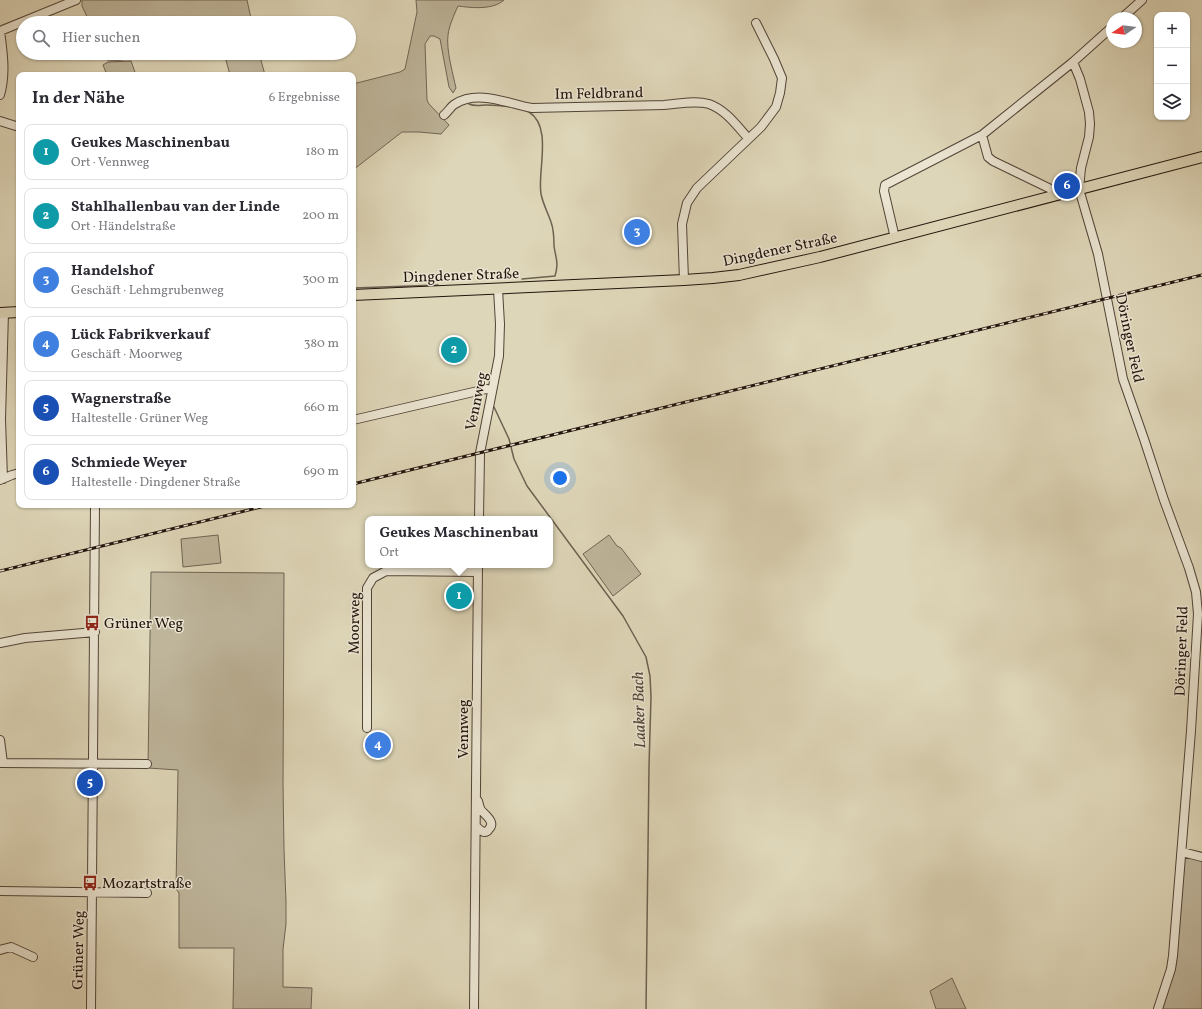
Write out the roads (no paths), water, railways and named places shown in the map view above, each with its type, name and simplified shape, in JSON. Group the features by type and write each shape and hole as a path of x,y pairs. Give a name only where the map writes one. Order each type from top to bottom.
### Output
{"main road":[{"name":"Dingdener Straße","path":"356,295 728,277 813,259 1202,157"},
{"path":"2,312 16,312"}],"street":[{"path":"37,16 76,0"},
{"path":"1129,12 1142,0"},
{"path":"684,280 682,224 687,203 697,188 761,127 776,107 780,93 782,78 756,23"},
{"path":"0,95 4,72 4,57 0,31 16,24"},
{"path":"895,238 884,191 885,185 982,135 1073,62 1106,33"},
{"path":"1073,62 1080,79 1089,112 1090,124 1089,137 1081,168 1079,189"},
{"name":"Im Feldbrand","path":"444,115 455,104 467,99 478,97 489,98 518,106 532,108 697,103 709,104 720,110 748,138"},
{"path":"0,121 16,127"},
{"path":"982,135 988,157 993,161 1061,194"},
{"name":"Döringer Feld","path":"1079,189 1098,254 1123,379 1196,592 1198,614 1192,731 1173,956 1171,969 1158,1009"},
{"name":"Vennweg","path":"479,516 480,453 497,367 500,342 498,289"},
{"path":"2,312 1,480 16,474"},
{"path":"356,419 486,389 492,390"},
{"name":"Grüner Weg","path":"92,1009 95,508"},
{"name":"Vennweg","path":"474,1009 478,568"},
{"name":"Moorweg","path":"367,728 367,588 373,578 386,571 478,568"},
{"path":"0,643 25,638 95,632"},
{"path":"0,740 2,763 147,764"},
{"name":"Vennweg","path":"476,796 480,808 491,822 491,827 487,831 483,832 476,826"},
{"path":"1182,852 1202,857"},
{"path":"0,891 93,892"},
{"name":"Grüner Weg","path":"93,892 147,892"},
{"path":"0,950 11,947 33,956"}],"waterway":[{"path":"469,104 476,106 502,106 525,110 536,119 540,128 542,139 541,194 553,228 557,267 555,276 522,279"},
{"name":"Laaker Bach","path":"356,288 438,285"},
{"name":"Laaker Bach","path":"494,407 509,439 514,459 527,486 549,516"},
{"name":"Laaker Bach","path":"553,521 623,616 646,657 650,676 651,697 646,1009"}],"railway":[{"path":"356,483 1202,275"},
{"path":"0,571 257,508"}],"place":[{"name":"Schmiede Weyer","path":"1067,186"},
{"name":"Handelshof","path":"637,232"},
{"name":"Stahlhallenbau van der Linde","path":"454,350"},
{"name":"Geukes Maschinenbau","path":"459,596"},
{"name":"Grüner Weg","path":"92,623"},
{"name":"Lück Fabrikverkauf","path":"378,745"},
{"name":"Wagnerstraße","path":"90,783"},
{"name":"Mozartstraße","path":"90,883"}]}
